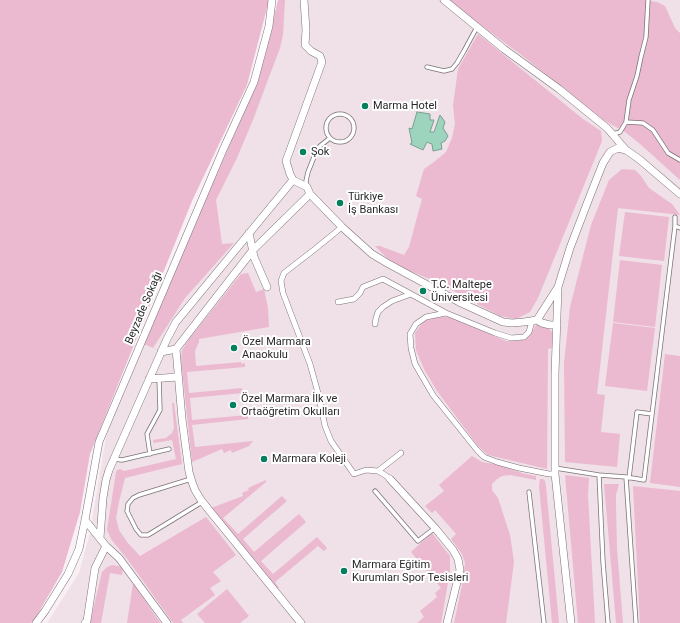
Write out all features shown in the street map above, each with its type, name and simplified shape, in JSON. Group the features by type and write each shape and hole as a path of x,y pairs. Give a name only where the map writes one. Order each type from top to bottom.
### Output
{"street":[{"name":"Beyzade Sokağı","path":"36,623 68,574 78,548 86,520 99,442 223,150 254,82 269,26 272,0"},
{"path":"304,0 306,30 305,45 311,51 320,56 322,62 286,161 293,180 308,191 342,227 368,250 387,264 459,302 503,322 512,323 534,320 550,325 557,325"},
{"path":"444,0 504,49 559,89 607,128 626,150 640,159 680,194"},
{"path":"571,623 555,471 555,374 558,287 570,248 603,163 610,152 618,148 626,150"},
{"path":"100,538 106,480 149,379 176,322 293,180"},
{"path":"161,352 176,349 253,250 308,191"},
{"path":"342,227 284,273 281,281 284,293 310,364 325,426 331,441 354,474 366,470 378,472 390,479 454,550 458,559 460,570 447,623"},
{"path":"249,233 257,266 267,287"},
{"path":"338,302 354,299 363,287 383,279 446,313 495,333 512,338 524,337 529,332 534,320 558,287"},
{"path":"375,324 378,312 383,307 392,301 411,294"},
{"path":"446,313 426,317 416,324 410,334 411,348 415,364 433,395 484,457 519,468 555,471"},
{"path":"176,349 182,419 189,472 195,490 202,502 301,623"},
{"path":"149,379 178,377"},
{"path":"378,472 401,453"},
{"path":"86,520 106,546 119,558 167,623"},
{"path":"85,623 87,620 95,568 106,546"}],"lane":[{"path":"613,134 620,132 626,122 629,100 637,76 640,57 646,37 648,0"},
{"path":"427,67 444,71 452,69 457,63 477,27"},
{"path":"341,114 351,119 354,129 349,139 338,142 330,138 326,130 326,126 333,116 341,114"},
{"path":"626,122 643,123 653,130 668,153 680,160"},
{"path":"308,191 306,181 314,157 320,146 330,138"},
{"path":"555,471 644,480 676,217"},
{"path":"675,226 680,228"},
{"path":"150,454 147,434 160,410 159,378"},
{"path":"636,623 628,478 637,412 652,414"},
{"path":"114,459 122,460 170,449"},
{"path":"598,475 608,623"},
{"path":"191,479 139,495 133,498 128,504 127,511 136,529 141,535 148,535 202,502"},
{"path":"375,491 418,541 435,528"},
{"path":"528,492 544,623"}],"shaded area":[{"path":"0,0 268,0 247,85 192,201 90,454 80,512 62,572 31,623 0,623"},
{"name":"T.C. Maltepe Üniversitesi","path":"278,0 680,0 680,623 47,623 79,573 90,533 106,437 152,325 256,85 265,56"},
{"path":"278,0 285,0 283,35 280,48 253,120 236,160 216,200 222,244 234,243 185,298 153,348 144,344 256,85 265,56"},
{"path":"450,0 644,0 657,2 665,6 675,28 680,33 680,180 625,132 605,121"},
{"path":"478,34 583,119 601,131 602,141 538,298 530,312 516,319 500,316 477,304 477,301 405,269 387,258 375,246 380,246 404,255 409,247 422,199 416,196 424,169 446,152 452,138 455,124 453,105 458,69"},
{"path":"417,112 430,114 430,120 434,120 430,132 434,132 440,115 445,122 443,128 448,136 445,141 441,143 442,149 433,151 432,144 427,142 423,150 410,144 412,143 409,128 412,129"},
{"path":"622,169 635,170 649,188 672,204 680,215 618,208 597,394 605,395 601,432 620,434 617,467 565,462 564,363 570,307 591,225 609,180"},
{"path":"625,212 669,217 664,261 619,256"},
{"path":"620,260 662,265 655,327 613,322"},
{"path":"248,273 256,292 264,289 268,308 269,327 199,339 195,351 196,366 241,362 242,364 245,363 245,367 187,372 189,393 242,388 243,393 190,398 192,420 248,415 248,419 192,425 195,447 253,441 249,446 232,453 231,450 224,453 222,449 192,462 181,360 182,350 189,339 241,274"},
{"path":"435,317 450,317 506,341 518,341 529,336 536,325 542,324 548,327 552,332 553,345 552,348 548,349 547,469 488,455 478,446 437,391 424,369 416,350 415,333 423,322"},
{"path":"613,323 655,328 647,391 605,386"},
{"path":"665,354 680,356 680,487 650,483"},
{"path":"172,403 174,403 182,464 125,478 116,518 119,530 127,542 140,556 206,517 236,555 213,572 221,581 210,588 215,595 181,620 183,623 173,623 128,560 111,539 107,530 117,470 120,469 124,471 176,459 172,440 154,443 153,440 166,438 172,433 174,428"},
{"path":"472,456 482,462 499,465 525,474 536,476 536,480 510,475 502,476 492,484 492,490 498,498 510,535 514,562 506,623 454,623 465,563 462,554 451,539 456,534 435,510 432,513 425,506 444,491 439,485"},
{"path":"565,475 589,478 588,495 595,623 578,623"},
{"path":"540,479 545,481 546,486 559,623 552,623 539,486"},
{"path":"266,480 266,482 223,518 238,534 282,496 287,501 243,539 254,552 299,514 306,522 261,561 273,574 317,537 327,548 324,551 318,546 275,582 279,588 276,590 211,508 243,496 242,493 249,490 248,488"},
{"path":"604,484 619,484 616,495 617,549 623,623 616,623"},
{"path":"633,486 680,491 680,623 640,623"},
{"path":"432,533 450,556 450,571 441,623 417,623 424,617 420,611 437,597 435,593 441,588 411,552"},
{"path":"112,565 123,567 122,575 110,573 101,623 90,623 102,572 107,567"},
{"path":"133,583 157,618 161,623 127,623"},
{"path":"227,589 249,616 240,623 205,623 197,614"}],"place":[{"name":"Marma Hotel","path":"365,106"},
{"name":"Şok","path":"303,152"},
{"name":"Türkiye İş Bankası","path":"340,203"},
{"name":"T.C. Maltepe Üniversitesi","path":"423,291"},
{"name":"Özel Marmara Anaokulu","path":"234,348"},
{"name":"Özel Marmara İlk ve Ortaöğretim Okulları","path":"233,405"},
{"name":"Marmara Koleji","path":"264,459"},
{"name":"Marmara Eğitim Kurumları Spor Tesisleri","path":"344,571"}]}
